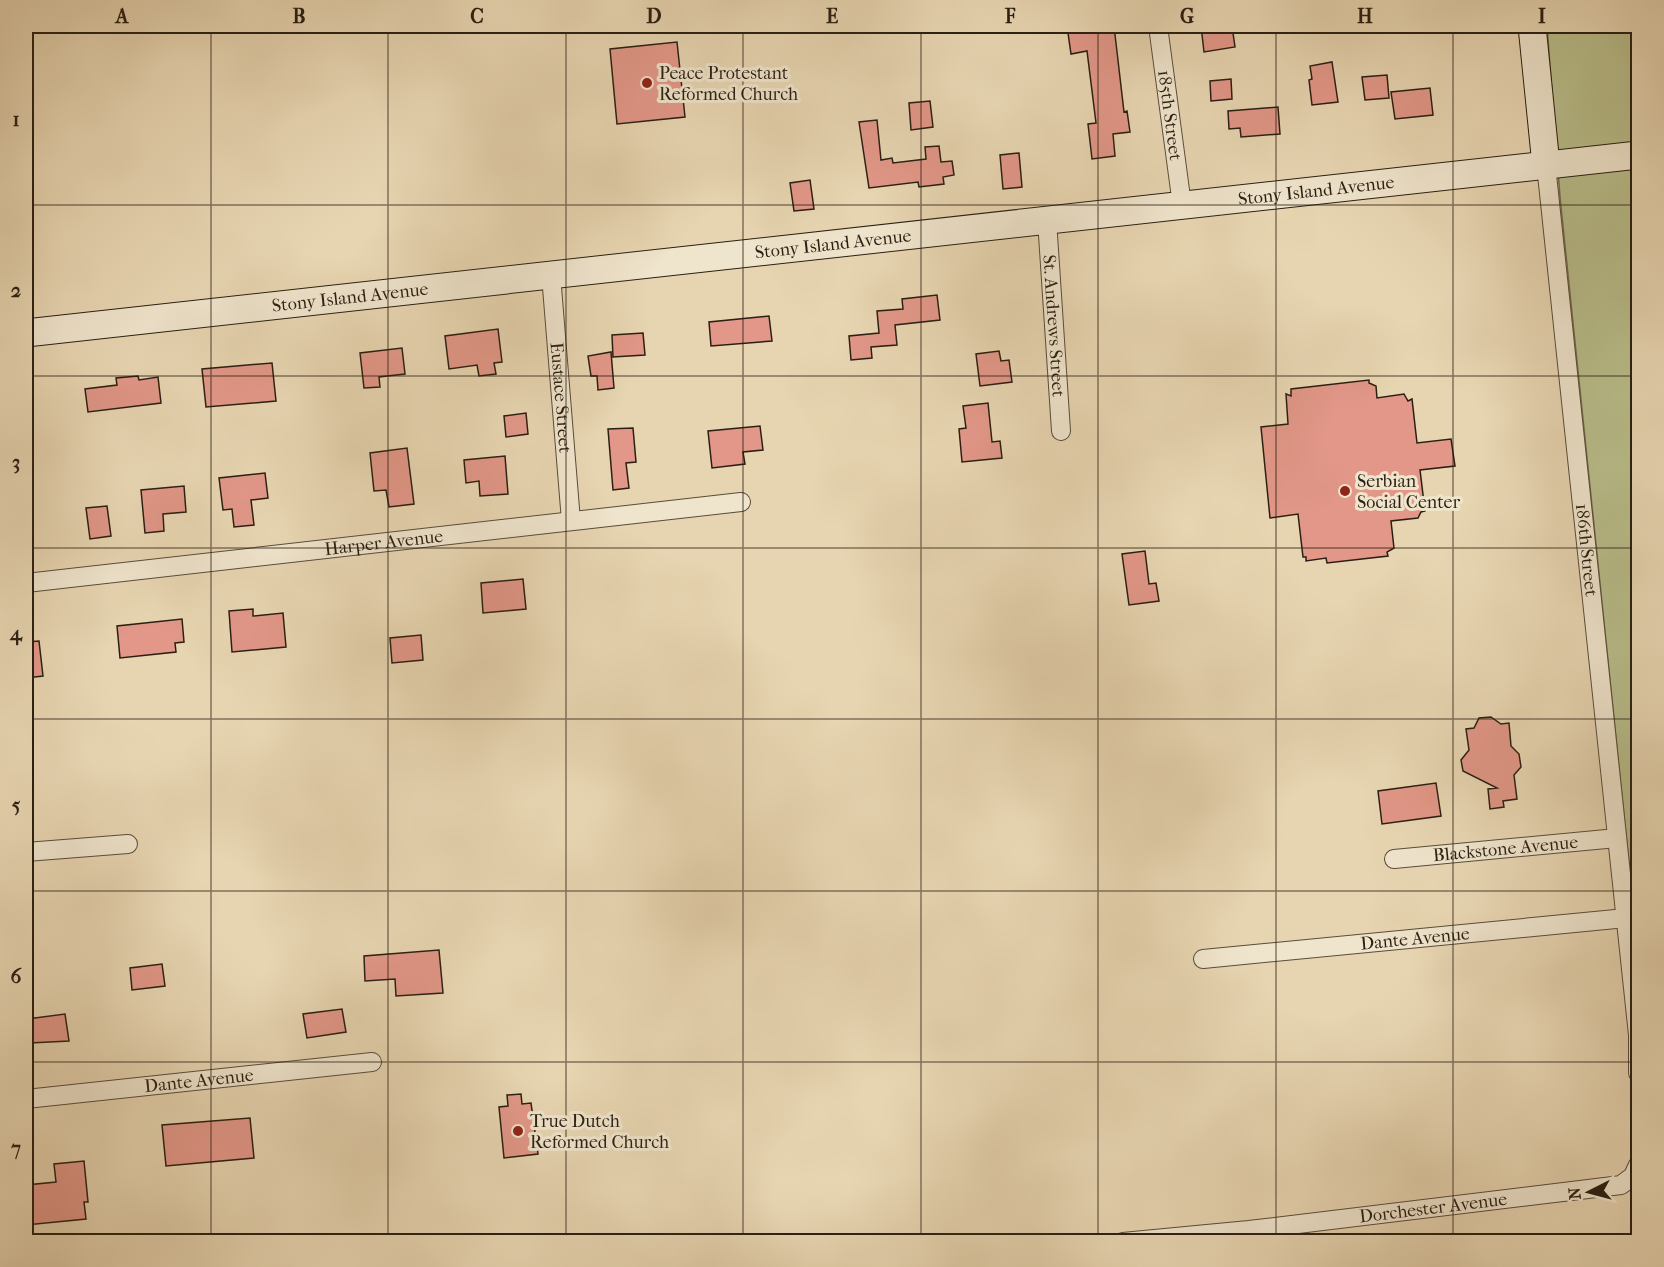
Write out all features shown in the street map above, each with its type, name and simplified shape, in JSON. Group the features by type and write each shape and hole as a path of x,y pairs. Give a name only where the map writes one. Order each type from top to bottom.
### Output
{"street":[{"name":"185th Street","path":"1158,26 1182,205"},
{"name":"186th Street","path":"1532,26 1638,1035 1638,1073"},
{"name":"Stony Island Avenue","path":"26,333 1638,155"},
{"name":"St. Andrews Street","path":"1047,220 1061,431"},
{"name":"Eustace Street","path":"551,275 571,521"},
{"name":"Harper Avenue","path":"26,583 741,502"},
{"name":"Blackstone Avenue","path":"1394,859 1617,838"},
{"path":"26,852 128,844"},
{"name":"Dante Avenue","path":"1203,959 1626,918"},
{"name":"Dante Avenue","path":"26,1099 372,1062"},
{"name":"Dorchester Avenue","path":"1123,1242 1249,1230 1621,1185 1636,1171"}],"green space":[{"path":"1547,26 1638,26 1638,862 1629,863 1560,197"}],"building":[{"path":"1067,26 1090,26 1091,30 1114,26 1124,112 1127,111 1130,132 1113,134 1115,156 1092,159 1088,124 1096,123 1087,51 1071,54"},
{"path":"1201,26 1232,26 1235,47 1204,52"},
{"name":"Peace Protestant Reformed Church","path":"677,42 685,117 617,124 610,49"},
{"path":"1332,62 1338,102 1312,105 1310,66"},
{"path":"1387,75 1389,98 1365,100 1362,77"},
{"path":"1231,79 1232,99 1211,101 1210,81"},
{"path":"1430,88 1433,115 1395,119 1391,92"},
{"path":"930,101 933,127 911,130 909,103"},
{"path":"1278,107 1280,134 1241,137 1240,128 1229,129 1228,111"},
{"path":"877,120 881,160 892,158 893,163 926,159 925,147 939,146 941,162 952,161 954,175 943,177 944,184 919,187 918,182 869,188 859,122"},
{"path":"1019,153 1022,187 1003,189 1000,155"},
{"path":"810,180 814,209 794,211 790,183"},
{"path":"937,295 940,320 895,325 897,345 871,347 872,358 851,360 849,336 879,333 877,311 903,309 902,299"},
{"path":"769,316 772,341 711,346 709,322"},
{"path":"498,329 502,362 494,363 496,374 479,376 477,365 449,369 445,336"},
{"path":"643,333 645,355 613,357 612,335"},
{"path":"402,348 405,374 379,377 380,387 364,388 360,353"},
{"path":"999,351 1001,361 1009,360 1012,382 980,386 976,354"},
{"path":"611,352 614,388 598,390 597,376 591,376 588,356"},
{"path":"272,363 276,401 206,407 202,369"},
{"path":"138,376 139,380 158,377 161,403 88,412 85,389 117,385 116,378"},
{"name":"Serbian Social Center","path":"1369,380 1369,383 1376,386 1377,398 1404,394 1408,401 1412,399 1417,443 1451,439 1455,466 1420,470 1425,511 1421,512 1418,518 1391,521 1394,548 1387,552 1388,556 1327,563 1326,558 1306,561 1306,557 1303,557 1298,514 1270,518 1261,427 1288,424 1286,394 1291,396 1291,389"},
{"path":"988,403 992,442 1000,441 1002,458 962,462 959,429 966,428 963,406"},
{"path":"526,413 528,434 506,437 504,416"},
{"path":"760,426 763,450 743,452 745,464 712,468 708,431"},
{"path":"633,428 636,462 626,463 629,488 613,490 608,429"},
{"path":"407,448 414,504 389,507 386,490 374,491 370,453"},
{"path":"505,456 508,494 480,496 479,481 466,483 464,460"},
{"path":"265,473 268,498 251,500 254,525 234,527 232,509 223,510 219,478"},
{"path":"184,486 186,512 163,514 164,531 145,533 141,490"},
{"path":"107,506 111,536 90,539 86,508"},
{"path":"1145,551 1149,584 1156,583 1159,601 1129,605 1122,554"},
{"path":"523,579 526,609 483,613 481,583"},
{"path":"253,609 253,616 283,613 286,647 232,652 229,611"},
{"path":"182,619 184,642 175,643 176,652 120,658 117,626"},
{"path":"421,635 423,660 392,663 390,638"},
{"path":"39,641 43,676 26,678 26,642"},
{"path":"1491,717 1501,724 1509,723 1511,746 1519,754 1521,767 1514,775 1517,799 1503,801 1504,807 1490,809 1488,789 1497,788 1463,771 1461,760 1469,750 1466,729 1474,728 1479,718"},
{"path":"1436,783 1441,816 1382,824 1378,791"},
{"path":"439,950 443,993 396,996 395,979 365,981 364,956"},
{"path":"162,964 165,986 132,990 130,968"},
{"path":"342,1009 346,1032 307,1038 303,1014"},
{"path":"65,1014 69,1041 30,1043 27,1019"},
{"name":"True Dutch Reformed Church","path":"521,1094 522,1104 531,1103 538,1154 504,1158 499,1107 508,1106 507,1095"},
{"path":"250,1118 254,1158 166,1166 162,1125"},
{"path":"84,1161 88,1202 84,1202 86,1219 26,1225 26,1185 56,1182 54,1164"}],"place":[{"name":"Peace Protestant Reformed Church","path":"647,83"},
{"name":"Serbian Social Center","path":"1345,491"},
{"name":"True Dutch Reformed Church","path":"518,1131"}]}
